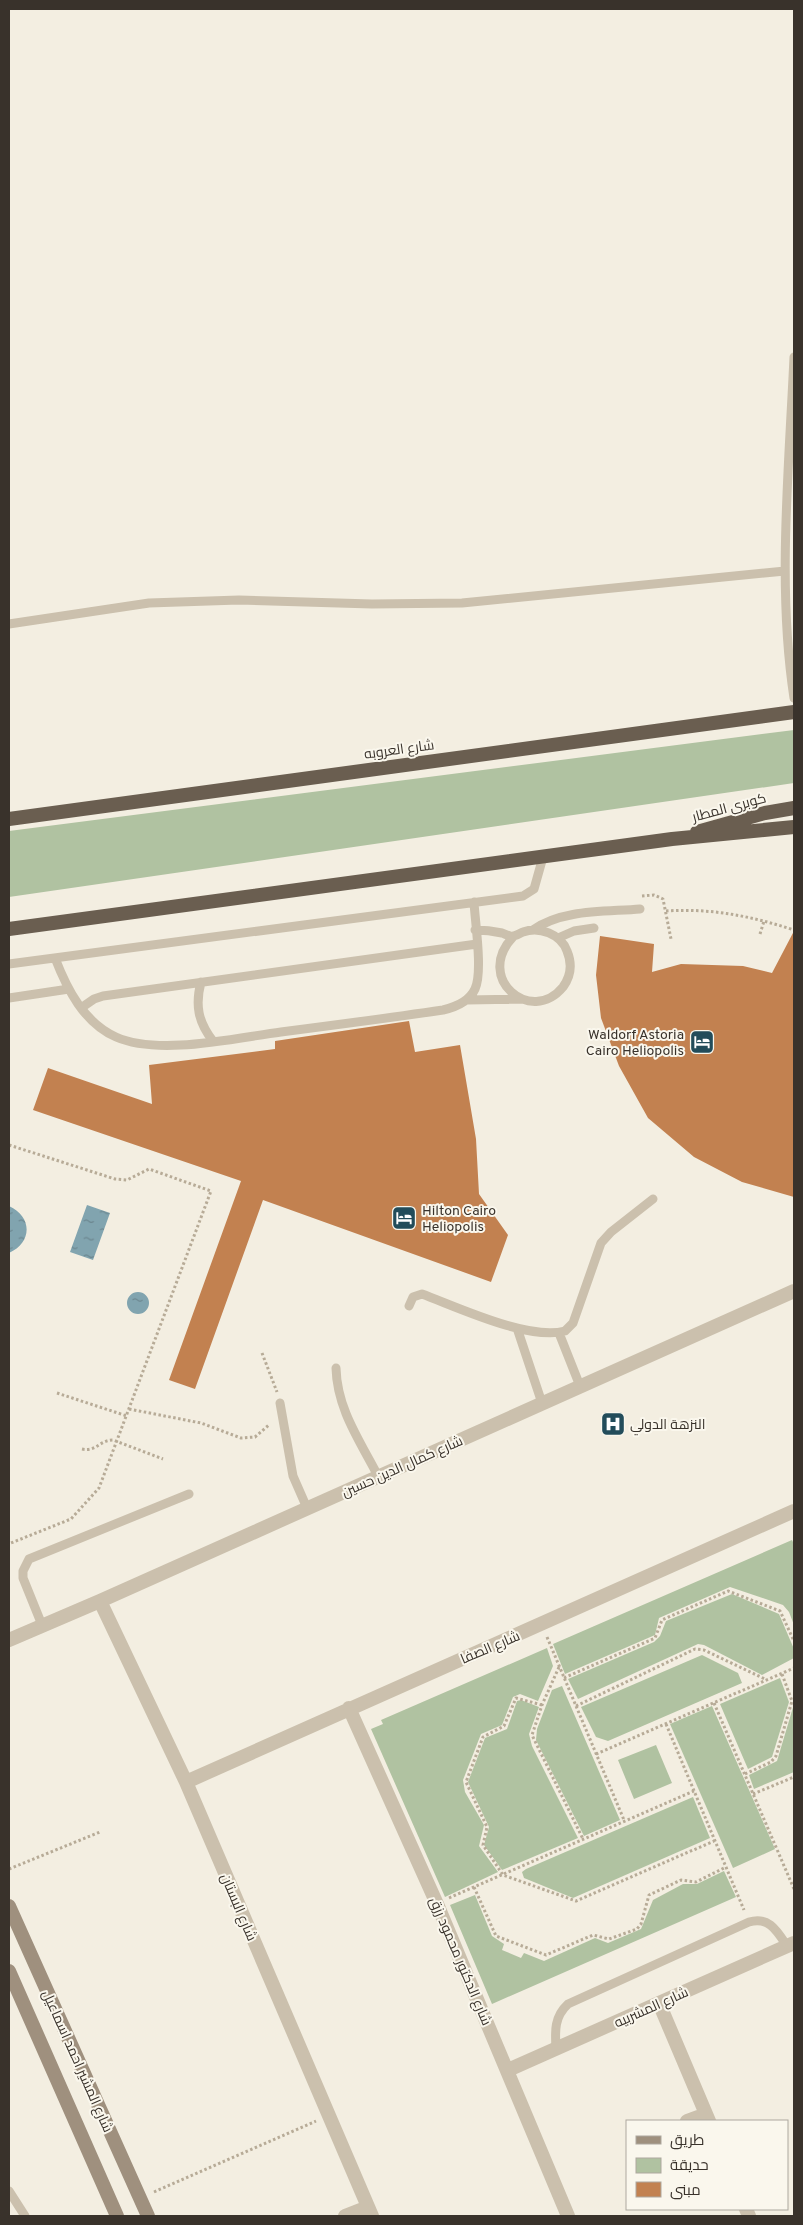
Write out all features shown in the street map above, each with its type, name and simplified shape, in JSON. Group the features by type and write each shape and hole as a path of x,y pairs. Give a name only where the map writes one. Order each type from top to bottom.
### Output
{"highway":[{"name":"شارع العروبه","path":"9,818 794,712"},
{"name":"كوبرى المطار","path":"672,839 756,815 794,808"},
{"path":"9,928 672,839 794,828"}],"main road":[{"name":"شارع المشير احمد اسماعيل","path":"9,1906 148,2216"},
{"name":"شارع المشير احمد اسماعيل","path":"9,1971 117,2216"}],"street":[{"name":"شارع كمال الدين حسين","path":"9,1640 794,1291"},
{"name":"شارع الصفا","path":"186,1782 349,1708 542,1625 794,1511"},
{"name":"شارع البستان","path":"100,1601 186,1782 370,2212"},
{"name":"شارع الدكتور محمود رزق","path":"349,1708 438,1904 568,2216"},
{"name":"شارع المشربيه","path":"508,2070 791,1944"},
{"path":"659,2003 707,2117 692,2120"},
{"path":"346,2216 370,2212"}],"lane":[{"path":"794,357 785,571 786,622 794,698"},
{"path":"9,624 104,609 167,602 239,600 372,604 462,602 785,571"},
{"path":"9,964 522,896 531,892 536,884 542,857"},
{"path":"56,958 69,989 81,1008 94,1024 116,1037 140,1045 166,1046 213,1041 456,1007 467,1000 475,989 478,976 474,902"},
{"path":"523,999 512,993 504,983 499,971 500,958 504,946 513,937 533,930 544,922 561,917 640,908"},
{"path":"558,938 574,931 594,928"},
{"path":"476,930 513,937"},
{"path":"467,1000 523,999 536,1001 548,999 558,992 566,983 570,972 570,959 566,948 558,938 546,932 533,930"},
{"path":"81,1008 94,999 103,996 477,944"},
{"path":"202,982 198,994 199,1018 213,1041"},
{"path":"9,998 69,989"},
{"path":"409,1306 413,1297 422,1294 517,1328 538,1332 565,1332 573,1323 601,1243 611,1232 653,1199"},
{"path":"517,1328 542,1403"},
{"path":"559,1333 580,1386"},
{"path":"336,1368 337,1388 342,1408 378,1476"},
{"path":"280,1403 293,1476 307,1508"},
{"path":"42,1625 23,1578 25,1565 29,1560 189,1494"},
{"path":"556,2049 556,2024 558,2016 568,2004 749,1922 756,1920 770,1923 791,1944"},
{"path":"9,1989 23,2004"},
{"path":"9,2191 24,2216"}],"path":[{"path":"666,911 716,911 764,921 794,930"},
{"path":"760,934 764,921"},
{"path":"9,1145 115,1180 127,1180 149,1169 212,1191 99,1488 71,1519 11,1543"},
{"path":"129,1409 201,1423 241,1438 249,1438 261,1434 269,1426 280,1403 274,1382 262,1354"},
{"path":"57,1393 126,1416"},
{"path":"82,1448 94,1449 108,1440 163,1459"},
{"path":"564,1678 655,1638 662,1620 728,1591 780,1611 794,1641"},
{"path":"542,1625 624,1820"},
{"path":"576,1706 695,1649 704,1650 767,1680"},
{"path":"559,1666 542,1705 533,1732 533,1738 583,1839"},
{"path":"596,1754 794,1668"},
{"path":"745,1774 771,1762 776,1756 792,1699 782,1674"},
{"path":"542,1705 516,1698 504,1726 483,1737 466,1782 487,1827 483,1845 503,1875 576,1901 714,1841"},
{"path":"714,1703 794,1889"},
{"path":"666,1724 749,1922"},
{"path":"753,1794 794,1777"},
{"path":"438,1904 624,1820 694,1791"},
{"path":"9,1869 100,1832"},
{"path":"474,1887 496,1936 546,1955 593,1935 609,1939 637,1929 641,1924 650,1895 683,1880 696,1882 726,1867"},
{"path":"140,2198 328,2116"}],"green space":[{"path":"794,730 794,783 9,897 9,831"},
{"path":"792,1540 794,1544 794,1625 789,1612 783,1605 730,1587 659,1618 655,1635 565,1674 553,1644"},
{"path":"732,1594 779,1614 794,1649 794,1658 762,1675 704,1645 698,1644 578,1699 568,1679 654,1642 660,1636 666,1621"},
{"path":"547,1648 553,1666 538,1701 520,1694 513,1697 502,1725 481,1734 463,1780 465,1792 484,1825 479,1846 498,1872 445,1897 371,1729 383,1724 381,1720"},
{"path":"702,1655 738,1673 742,1683 608,1741 596,1737 581,1707"},
{"path":"780,1678 789,1702 772,1757 748,1769 720,1704"},
{"path":"562,1686 620,1820 584,1836 536,1740 537,1729 552,1690"},
{"path":"521,1700 539,1707 529,1734 532,1746 578,1838 502,1870 484,1845 489,1827 468,1782 485,1738 507,1729 517,1701"},
{"path":"794,1704 794,1772 754,1789 749,1775 777,1761"},
{"path":"712,1706 775,1849 733,1868 670,1724"},
{"path":"656,1745 672,1783 634,1799 618,1760"},
{"path":"693,1797 710,1838 573,1898 524,1878 522,1872 526,1869"},
{"path":"724,1871 736,1897 492,2004 450,1905 475,1895 492,1936 504,1944 502,1950 521,1958 524,1953 544,1961 595,1938 608,1943 641,1929 653,1900 683,1884 697,1884"}],"water":[{"path":"87,1205 110,1213 93,1260 70,1252"},
{"path":"9,1206 22,1217 26,1223 27,1230 22,1243 17,1249 9,1253"},
{"path":"138,1292 148,1299 149,1303 142,1313 138,1314 128,1307 127,1303 134,1293"}],"building":[{"name":"Waldorf Astoria Cairo Heliopolis","path":"794,931 794,1197 742,1182 694,1157 648,1118 619,1066 601,1018 596,975 600,936 654,944 652,972 681,964 743,966 772,973"},
{"name":"Hilton Cairo Heliopolis","path":"409,1021 415,1052 460,1045 476,1139 479,1194 508,1235 491,1282 263,1200 195,1389 169,1380 241,1181 33,1110 48,1068 152,1104 149,1065 275,1049 275,1041"}],"place":[{"name":"Waldorf Astoria Cairo Heliopolis","path":"702,1042"},
{"name":"Hilton Cairo Heliopolis","path":"404,1218"},
{"name":"النزهة الدولي","path":"613,1424"}]}
